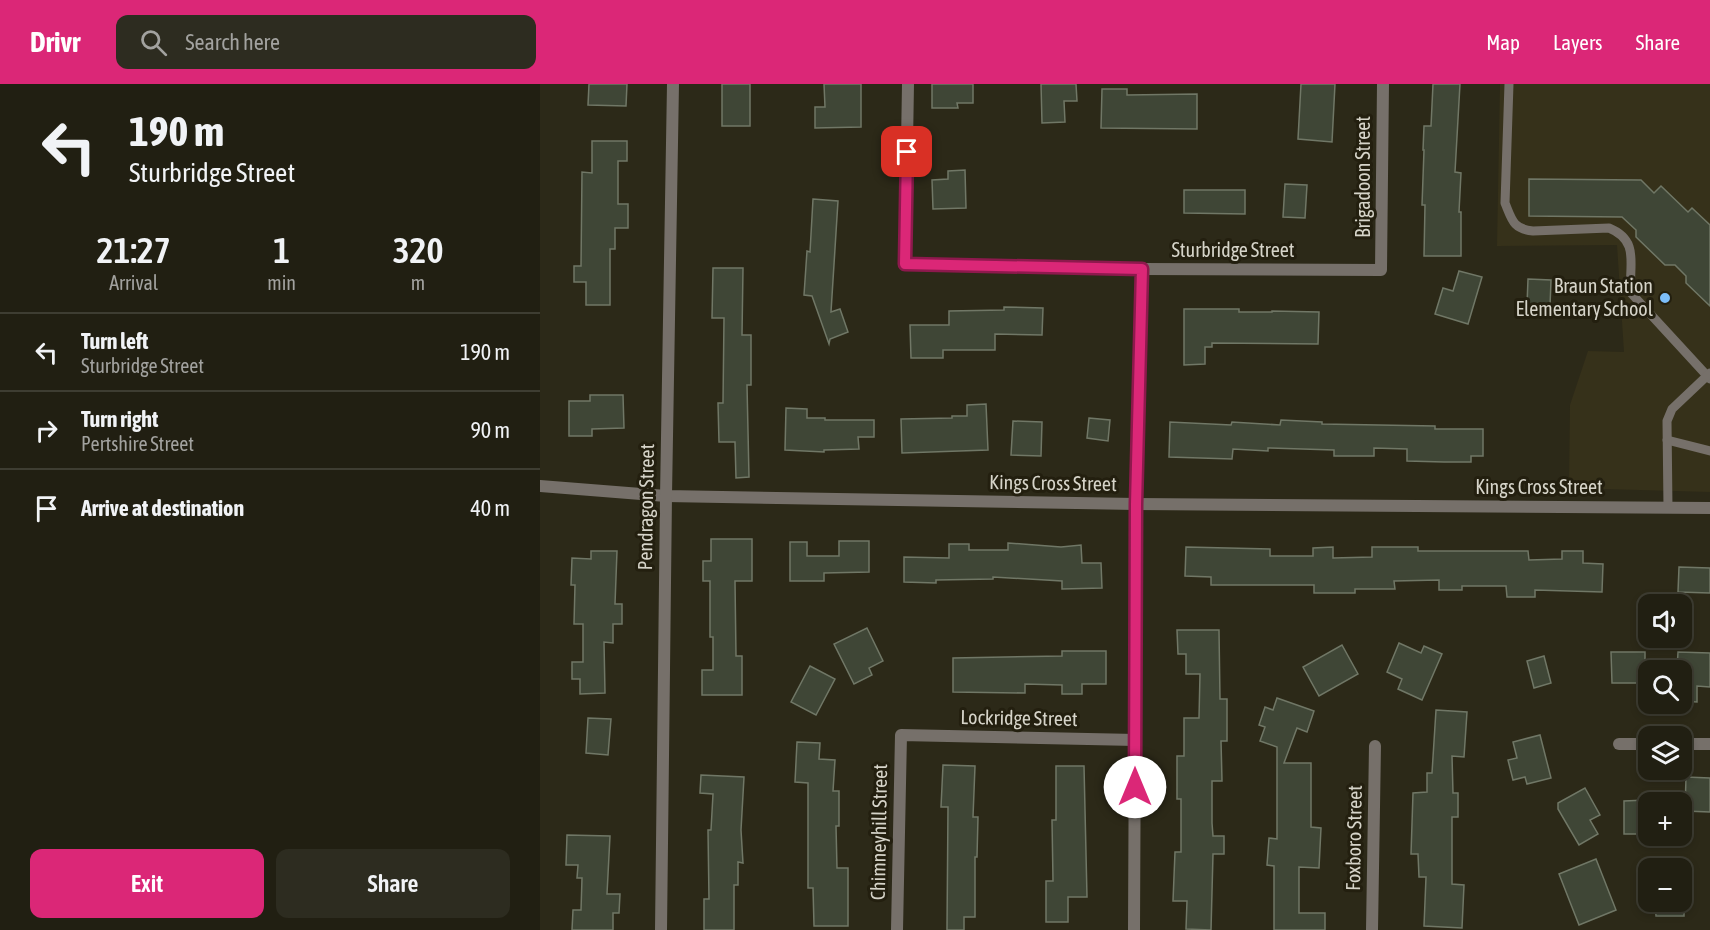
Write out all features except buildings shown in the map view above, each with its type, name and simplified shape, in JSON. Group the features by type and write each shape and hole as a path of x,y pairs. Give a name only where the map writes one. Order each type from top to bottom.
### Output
{"street":[{"name":"Pendragon Street","path":"661,930 673,84"},
{"name":"Sturbridge Street","path":"908,84 905,264 1142,269 1381,270"},
{"name":"Brigadoon Street","path":"1381,270 1383,84"},
{"path":"1134,930 1136,504 1142,269"},
{"name":"Kings Cross Street","path":"540,486 666,496 1136,504 1710,508"},
{"name":"Lockridge Street","path":"901,735 1136,740"},
{"name":"Chimneyhill Street","path":"897,930 901,735"},
{"path":"1619,744 1638,744"},
{"path":"1692,744 1710,744"},
{"name":"Foxboro Street","path":"1372,930 1375,746"}],"lane":[{"path":"1509,84 1505,203 1512,221 1522,230 1609,228 1620,232 1627,240 1632,255 1629,276 1631,293 1709,376 1672,409 1667,421 1668,508"},
{"path":"1667,440 1710,451"}],"shaded area":[{"name":"Braun Station Elementary School","path":"1500,84 1710,84 1710,492 1569,488 1570,405 1588,351 1624,352 1617,245 1497,246"}],"place":[{"name":"Braun Station Elementary School","path":"1665,298"}],"route":[{"path":"907,152 905,264 1142,269 1136,504 1135,787"}]}
